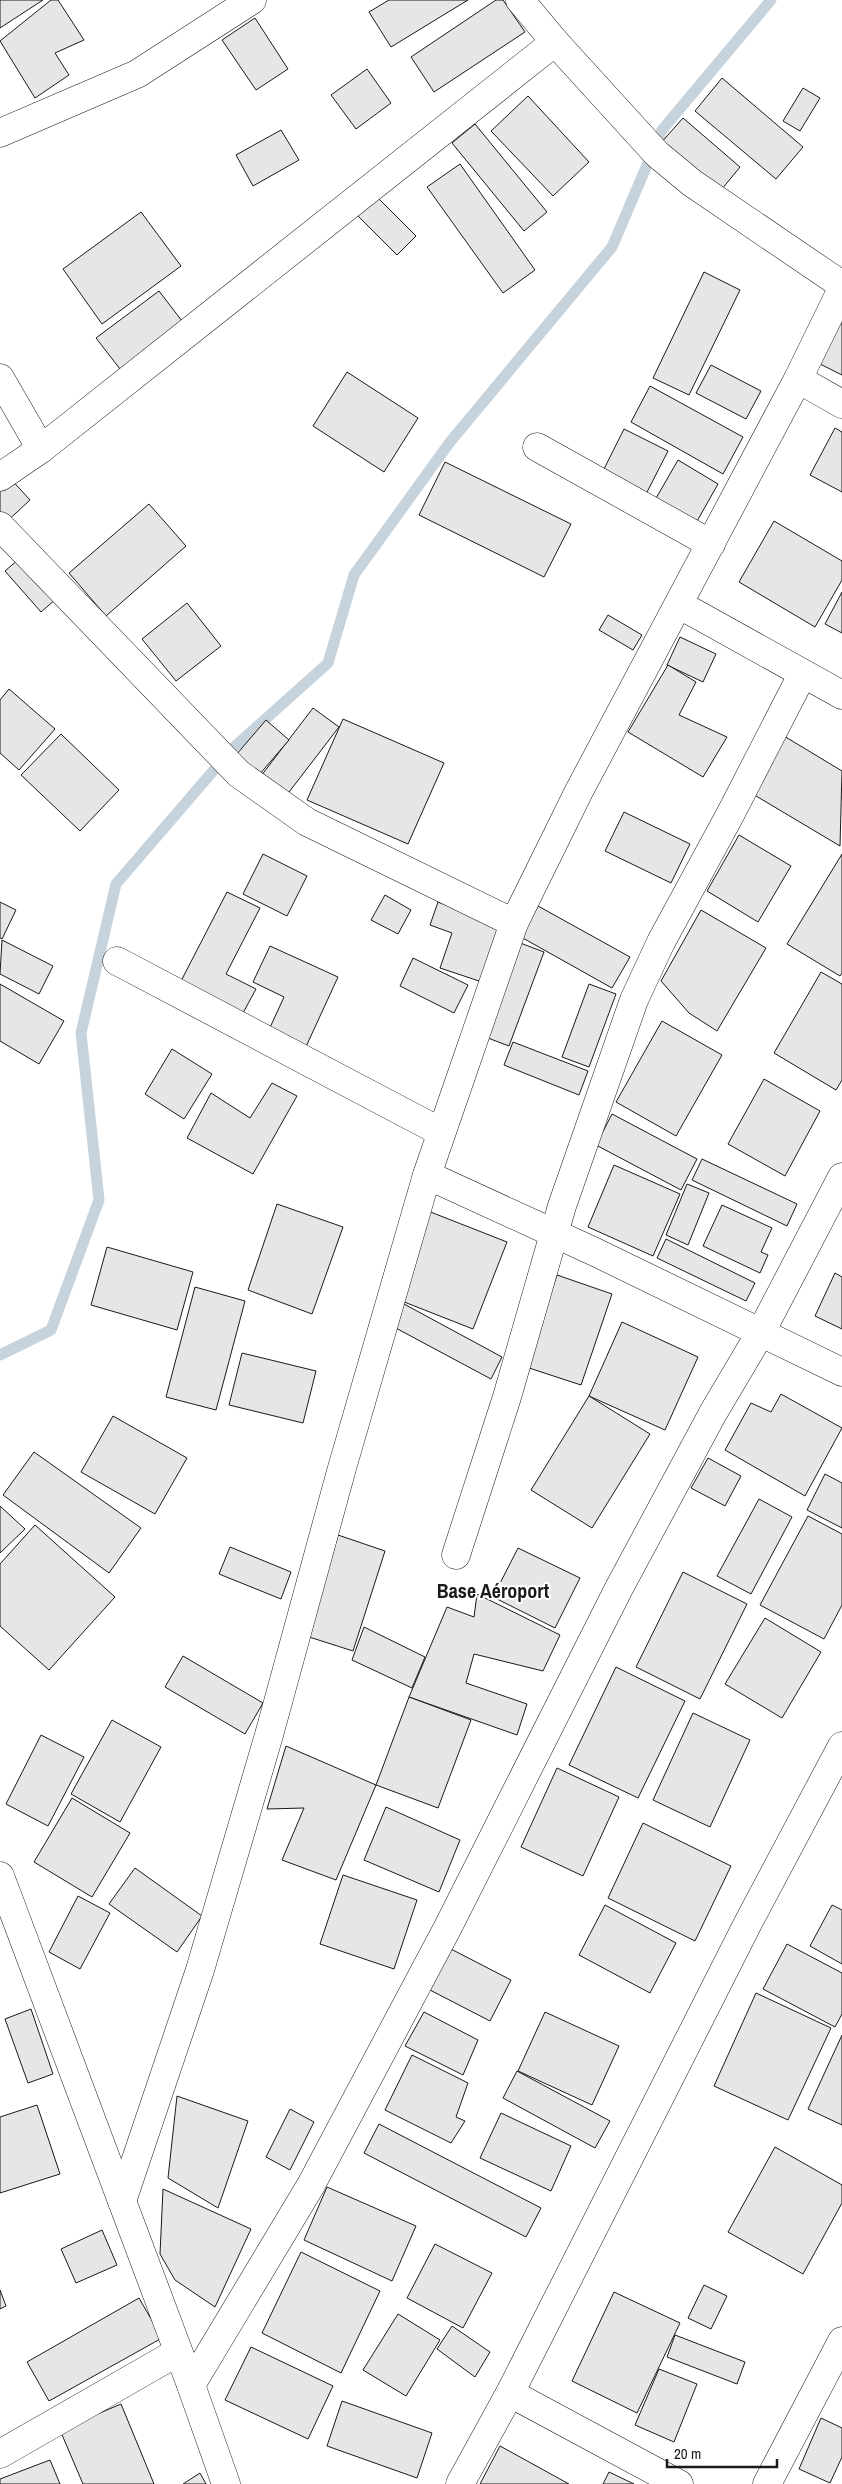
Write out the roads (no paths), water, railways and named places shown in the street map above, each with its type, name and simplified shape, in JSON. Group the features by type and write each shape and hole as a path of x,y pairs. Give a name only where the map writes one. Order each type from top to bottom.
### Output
{"street":[{"path":"0,133 137,74 252,0"},
{"path":"520,0 555,42 657,154 692,183 842,285"},
{"path":"0,477 41,449 555,42"},
{"path":"122,2201 200,1970 269,1735 342,1468 427,1175 514,923 579,791 680,605 798,379 842,289"},
{"path":"0,378 41,449"},
{"path":"798,379 842,404"},
{"path":"537,447 711,544"},
{"path":"0,526 240,774 307,822 514,923"},
{"path":"680,605 802,675 842,695"},
{"path":"456,1555 562,1206 634,1000 661,942 731,814 802,675"},
{"path":"117,961 441,1132"},
{"path":"427,1175 555,1234 842,1372"},
{"path":"191,2384 315,2176 448,1927 622,1582 713,1413 761,1332 842,1177"},
{"path":"460,2484 510,2394 748,1924 842,1746"},
{"path":"0,1876 191,2384 226,2484"},
{"path":"767,2484 842,2340"},
{"path":"0,2454 178,2352"},
{"path":"510,2394 679,2484"}],"waterway":[{"path":"0,1355 51,1330 99,1200 81,1033 116,884 232,749 328,663 354,575 450,442 612,247 662,130 771,0"}],"district":[{"name":"Base Aéroport","path":"493,1590"}]}
